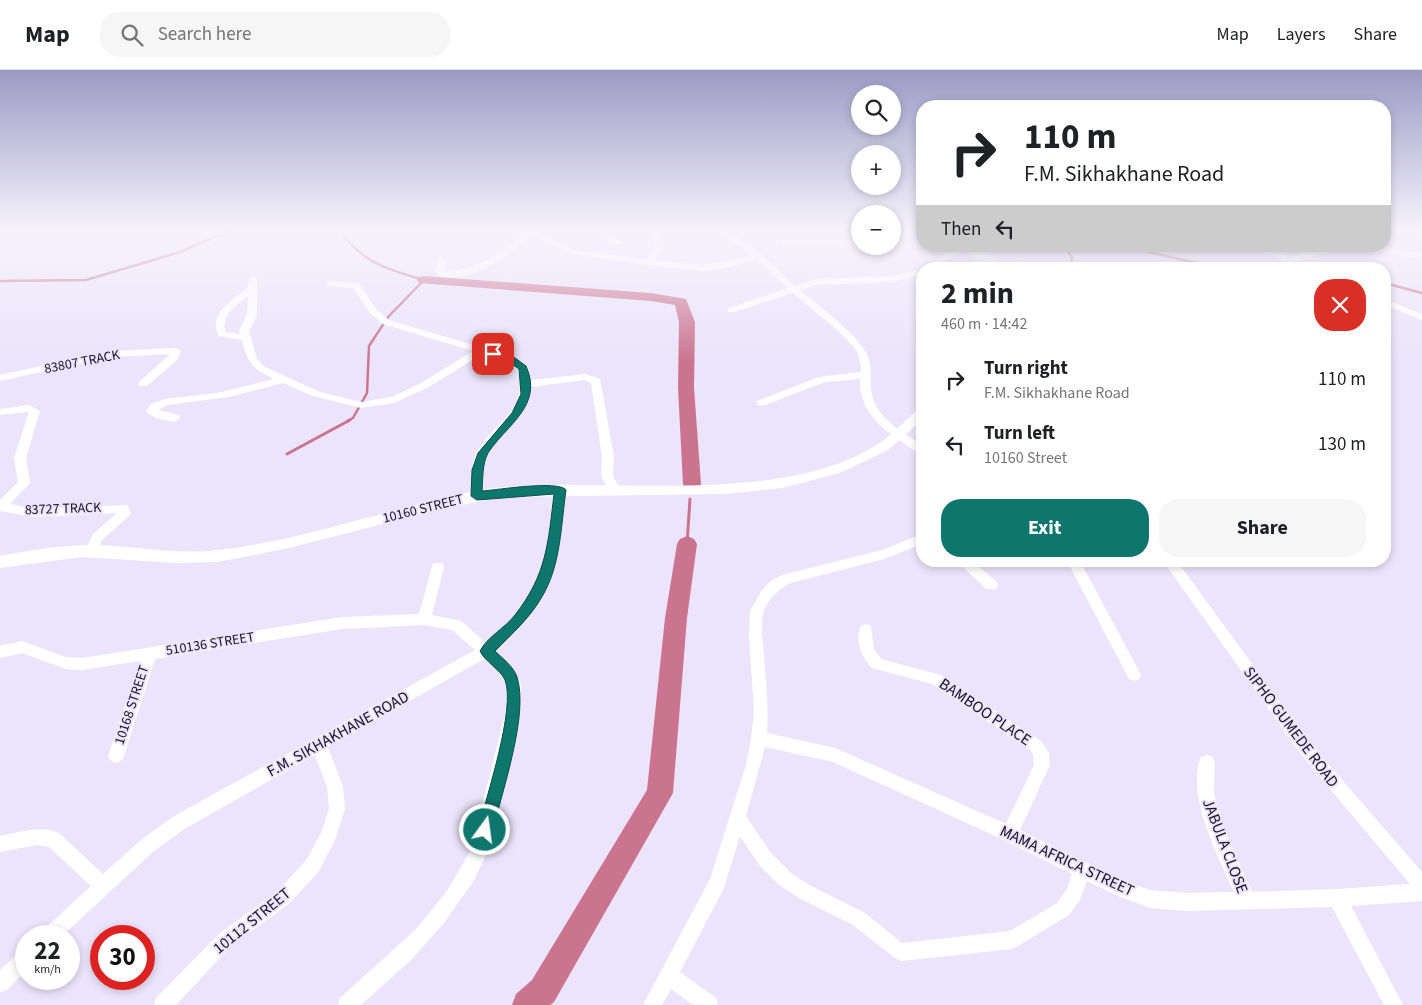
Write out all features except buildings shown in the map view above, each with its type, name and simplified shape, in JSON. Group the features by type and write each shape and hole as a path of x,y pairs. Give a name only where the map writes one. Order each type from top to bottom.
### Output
{"street":[{"path":"776,274 856,344 865,358 868,403 879,418 916,446"},
{"path":"731,310 825,280 891,279 915,274"},
{"path":"245,338 222,334 218,329 218,323 252,284 252,314 244,331 256,365 283,379 329,398 349,403 371,405 406,395 482,350"},
{"path":"331,284 356,285 373,311 386,322 482,350 518,364 523,368 526,384 521,408 483,453 478,470 477,496"},
{"path":"1391,304 1422,317"},
{"name":"83807 TRACK","path":"0,378 110,354 176,351 173,358 143,384"},
{"path":"761,403 823,379 867,375"},
{"path":"526,384 581,377 590,377 596,381 608,457 607,476 614,490"},
{"path":"175,418 158,415 151,410 157,404 165,402 197,399 283,379"},
{"name":"83727 TRACK","path":"0,412 29,408 35,411 20,458 24,483 0,506 34,513 123,508 125,513 97,537 91,552"},
{"name":"10160 STREET","path":"0,562 43,554 91,552 174,558 220,555 283,544 477,496 529,490 736,489 784,483 849,463 900,435 916,419"},
{"name":"F.M. SIKHAKHANE ROAD","path":"61,925 148,845 180,822 486,651 518,621 538,594 552,550 560,490"},
{"path":"652,1005 718,882 754,766 759,739 761,690 756,620 758,611 767,594 776,584 787,579 884,554 916,541"},
{"path":"424,619 438,566"},
{"path":"970,567 990,585"},
{"path":"1076,567 1134,675"},
{"name":"SIPHO GUMEDE ROAD","path":"1174,567 1304,748 1422,885"},
{"name":"510136 STREET","path":"0,652 15,646 22,647 72,664 149,654 318,626 424,619 456,625 486,651 510,676 515,698 506,746 478,853 469,874 433,925 389,970 346,1005"},
{"name":"BAMBOO PLACE","path":"866,630 866,648 871,659 877,664 927,675 940,681 1036,746 1040,753 1042,765 1010,834"},
{"name":"10168 STREET","path":"116,756 149,654"},
{"name":"MAMA AFRICA STREET","path":"759,739 805,746 835,755 1010,834 1124,890 1150,898 1187,902 1247,901 1337,898 1422,892"},
{"name":"10112 STREET","path":"163,1005 226,939 283,898 313,865 329,834 337,809 335,787 319,744"},
{"name":"JABULA CLOSE","path":"1207,762 1204,781 1206,801 1247,901"},
{"path":"738,818 770,865 782,877 820,901 859,919 893,949 901,952 1012,940 1063,909 1074,894 1082,870"},
{"path":"0,844 37,837 53,839 102,886"},
{"path":"1337,898 1394,1005"},
{"path":"0,983 15,969"},
{"path":"669,976 709,1005"}],"waterway":[{"path":"0,281 86,280 107,274"},
{"path":"347,421 353,418 367,393 369,346 388,317 424,280 403,274"},
{"path":"424,280 651,297 681,302 687,322 686,388 692,484"},
{"path":"1391,285 1422,293"},
{"path":"287,454 350,420"},
{"path":"687,544 690,499"},
{"path":"527,1005 543,991 660,793 676,618 687,544"}],"route":[{"path":"485,830 506,746 515,698 514,684 510,676 486,651 518,621 538,594 549,567 560,490 500,492 477,496 478,470 483,453 517,414 526,394 523,368 512,360 493,354"}]}
